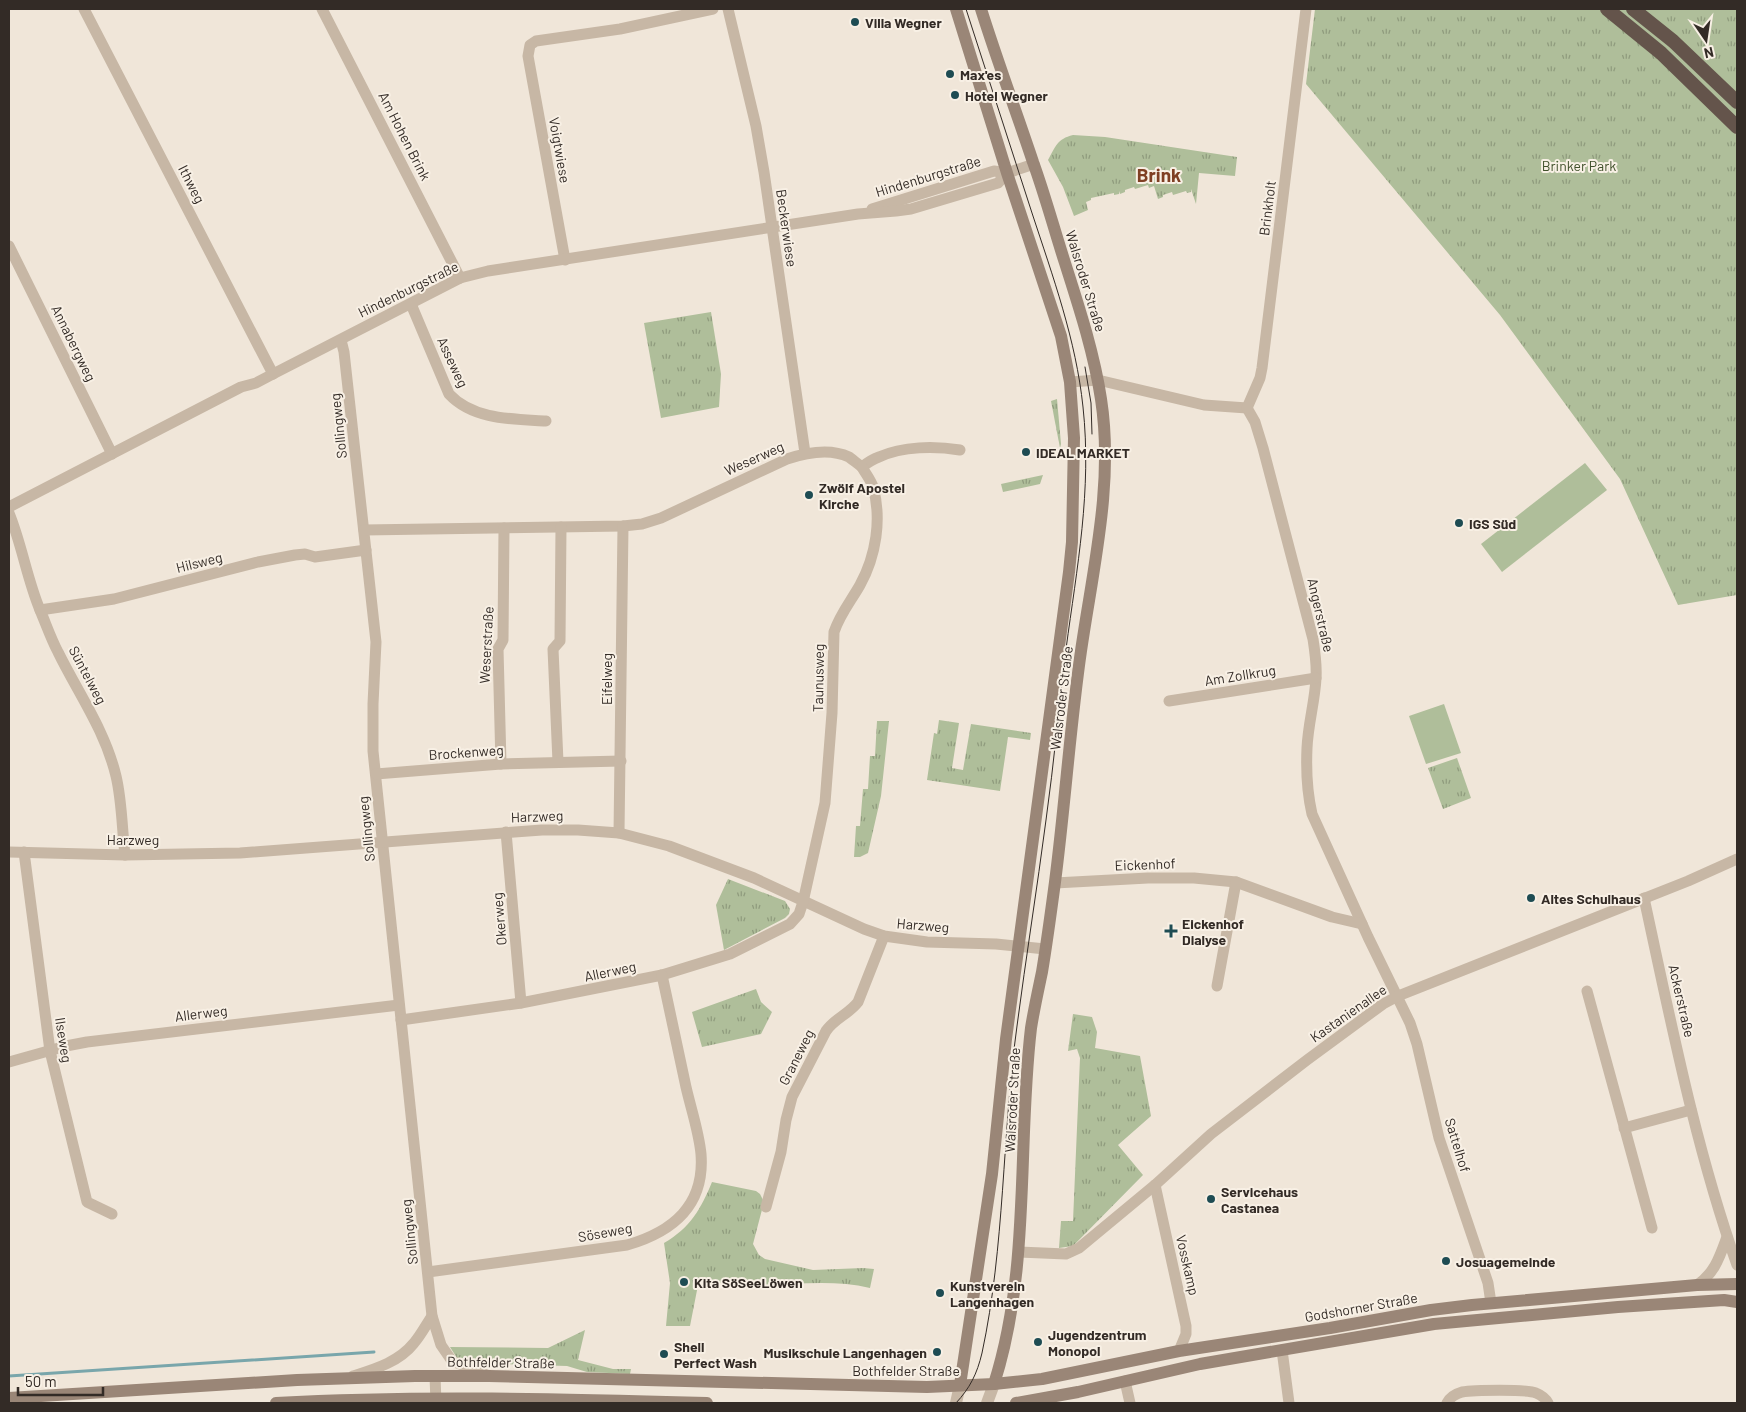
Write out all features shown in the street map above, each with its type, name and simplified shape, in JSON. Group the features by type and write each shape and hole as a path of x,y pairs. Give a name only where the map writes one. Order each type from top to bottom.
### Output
{"highway":[{"path":"1607,9 1661,53 1737,127"},
{"path":"1633,9 1673,42 1737,102"}],"main road":[{"name":"Walsroder Straße","path":"956,9 1007,173 1058,323 1070,382 1074,438 1072,542 1038,815 1006,1039 992,1174 960,1385"},
{"name":"Walsroder Straße","path":"981,9 1034,164 1082,319 1098,380 1104,432 1102,514 1071,726 1064,807 1046,950 1032,1023 1028,1056 1019,1252 1014,1299 1007,1337 994,1384"},
{"name":"Godshorner Straße","path":"994,1384 1057,1376 1179,1351 1330,1328 1431,1310 1697,1285 1737,1284"},
{"name":"Godshorner Straße","path":"1016,1403 1200,1364 1442,1323 1618,1307 1724,1300 1737,1302"},
{"name":"Bothfelder Straße","path":"9,1398 40,1401 347,1378 435,1376 927,1386 994,1384"},
{"path":"276,1403 436,1401 488,1398 707,1403"}],"street":[{"name":"Ithweg","path":"84,9 273,374"},
{"name":"Am Hohen Brink","path":"322,9 460,278"},
{"name":"Voigtwiese","path":"565,260 528,56 530,45 536,41 620,29 713,9"},
{"name":"Beckerwiese","path":"728,9 756,126 805,453"},
{"name":"Brinkholt","path":"1247,408 1260,378 1262,368 1306,9"},
{"name":"Hindenburgstraße","path":"9,507 241,387 256,383 460,278 488,271 858,214 896,211 930,204 998,183 1007,173 1034,164"},
{"name":"Annabergweg","path":"9,246 112,454"},
{"name":"Asseweg","path":"411,304 449,394 455,401 469,409 492,416 546,421"},
{"name":"Sollingweg","path":"341,340 344,352 376,642 373,704 374,751 432,1316 440,1345 452,1361 489,1376"},
{"path":"1070,382 1098,380 1204,405 1247,408"},
{"name":"Angerstraße","path":"1247,408 1255,422 1263,448 1313,639 1316,678 1307,745 1308,795 1316,826 1398,996"},
{"path":"862,467 879,456 904,450 946,448 960,450"},
{"name":"Weserweg","path":"364,530 623,526 642,524 661,518 787,459 805,453 834,453 848,457 862,467"},
{"name":"Taunusweg","path":"803,902 825,803 832,713 834,632 838,619 856,592 869,567 874,550 876,512 873,486 862,467"},
{"name":"Süntelweg","path":"9,513 40,610 58,653 92,713 116,776 125,854"},
{"name":"Eifelweg","path":"619,833 623,526"},
{"path":"558,762 553,649 560,641 561,527"},
{"name":"Weserstraße","path":"501,764 498,649 503,640 504,528"},
{"name":"Hilsweg","path":"40,610 114,598 258,562 295,555 304,554 316,557 366,550"},
{"name":"Am Zollkrug","path":"1169,701 1316,678"},
{"name":"Brockenweg","path":"376,774 501,764 621,762"},
{"name":"Harzweg","path":"9,852 240,853 542,830 619,833 669,846 700,857 754,878 803,902 884,936 927,942 1018,946 1046,950"},
{"name":"Okerweg","path":"506,832 521,1003"},
{"name":"Ilseweg","path":"24,852 50,1052 87,1202 112,1214"},
{"name":"Kastanienallee","path":"1019,1252 1070,1253 1087,1242 1155,1185 1211,1134 1368,1016 1398,996 1737,859"},
{"name":"Eickenhof","path":"1055,883 1148,878 1194,878 1236,882 1332,917 1362,924"},
{"path":"1217,986 1236,882"},
{"name":"Ackerstraße","path":"1644,898 1700,1147 1737,1265"},
{"name":"Allerweg","path":"401,1020 521,1003 662,975 730,954 790,924 799,914 803,902"},
{"name":"Graneweg","path":"766,1207 781,1152 792,1097 826,1030 832,1022 852,1011 858,1002 884,936"},
{"name":"Söseweg","path":"428,1272 627,1245 646,1240 668,1228 685,1212 699,1184 701,1152 662,975"},
{"path":"1587,991 1652,1228"},
{"name":"Sattelhof","path":"1398,996 1410,1022 1417,1044 1439,1138 1488,1283 1491,1303"},
{"name":"Allerweg","path":"9,1062 87,1042 399,1004"},
{"path":"1624,1128 1691,1110"},
{"name":"Vosskamp","path":"1155,1185 1186,1326 1186,1334 1179,1351"},
{"path":"1697,1285 1706,1279 1715,1268 1727,1237"},
{"path":"347,1378 378,1368 397,1359 414,1344 432,1316"},
{"path":"1282,1350 1289,1403"},
{"path":"435,1376 436,1401"},
{"path":"1125,1381 1130,1403"},
{"name":"Walsroder Straße","path":"987,1403 994,1384"},
{"name":"Walsroder Straße","path":"956,1403 960,1385"},
{"path":"1447,1403 1453,1395 1463,1392 1527,1391 1537,1394 1548,1403"}],"green space":[{"name":"Brinker Park","path":"1315,9 1737,9 1737,595 1678,605 1620,479 1500,315 1306,84"},
{"path":"1073,135 1105,137 1237,157 1235,176 1199,173 1196,204 1191,189 1191,192 1187,193 1186,191 1173,195 1172,192 1158,199 1154,186 1149,188 1148,185 1135,189 1134,187 1120,194 1119,191 1119,194 1114,195 1114,193 1091,198 1091,200 1086,202 1088,210 1074,216 1063,187 1048,160 1060,141"},
{"path":"711,312 721,374 719,407 661,418 644,323"},
{"path":"1057,399 1061,444 1060,448 1051,401"},
{"path":"1585,463 1607,490 1502,572 1481,544"},
{"path":"1043,475 1040,484 1003,492 1001,484"},
{"path":"1444,704 1461,753 1426,764 1409,716"},
{"path":"939,720 959,723 952,768 963,770 971,724 1031,733 1030,740 1008,737 1000,791 927,780 934,733 937,734"},
{"path":"877,721 889,721 881,796 868,853 860,857 854,857 856,826 860,826 863,789 868,789 870,756 875,756"},
{"path":"1457,758 1471,798 1443,809 1428,768"},
{"path":"728,879 785,901 790,909 789,914 785,918 724,950 716,905"},
{"path":"756,989 761,1002 772,1012 761,1034 702,1047 692,1012"},
{"path":"1073,1014 1092,1017 1097,1032 1095,1048 1140,1056 1151,1116 1118,1145 1143,1175 1073,1246 1059,1248 1061,1221 1073,1221 1080,1058 1077,1049 1068,1051"},
{"path":"712,1182 756,1191 760,1194 764,1202 753,1244 759,1255 765,1259 813,1270 874,1269 870,1288 828,1283 743,1285 699,1280 690,1326 666,1326 670,1283 664,1243 681,1231 694,1217 704,1201"},
{"path":"585,1330 578,1360 613,1369 631,1369 630,1374 587,1372 567,1366 470,1363 457,1358 450,1347 548,1348"}],"waterway":[{"path":"9,1376 374,1352"}],"tram line":[{"path":"956,1403 969,1386 978,1368 995,1272 1012,1067 1049,799 1066,649 1079,558 1086,468 1080,382 1069,333 1056,285 966,9"},
{"path":"1085,367 1091,403 1092,434"}],"place":[{"name":"Villa Wegner","path":"855,22"},
{"name":"Max'es","path":"950,74"},
{"name":"Hotel Wegner","path":"955,95"},
{"name":"IDEAL MARKET","path":"1026,452"},
{"name":"Zwölf Apostel Kirche","path":"809,495"},
{"name":"IGS Süd","path":"1459,523"},
{"name":"Altes Schulhaus","path":"1531,898"},
{"name":"Eickenhof Dialyse","path":"1171,931"},
{"name":"Servicehaus Castanea","path":"1211,1199"},
{"name":"Josuagemeinde","path":"1446,1261"},
{"name":"Kita SöSeeLöwen","path":"684,1282"},
{"name":"Kunstverein Langenhagen","path":"940,1293"},
{"name":"Jugendzentrum Monopol","path":"1038,1342"},
{"name":"Musikschule Langenhagen","path":"937,1352"},
{"name":"Shell Perfect Wash","path":"664,1354"}],"district":[{"name":"Brink","path":"1159,174"}]}
